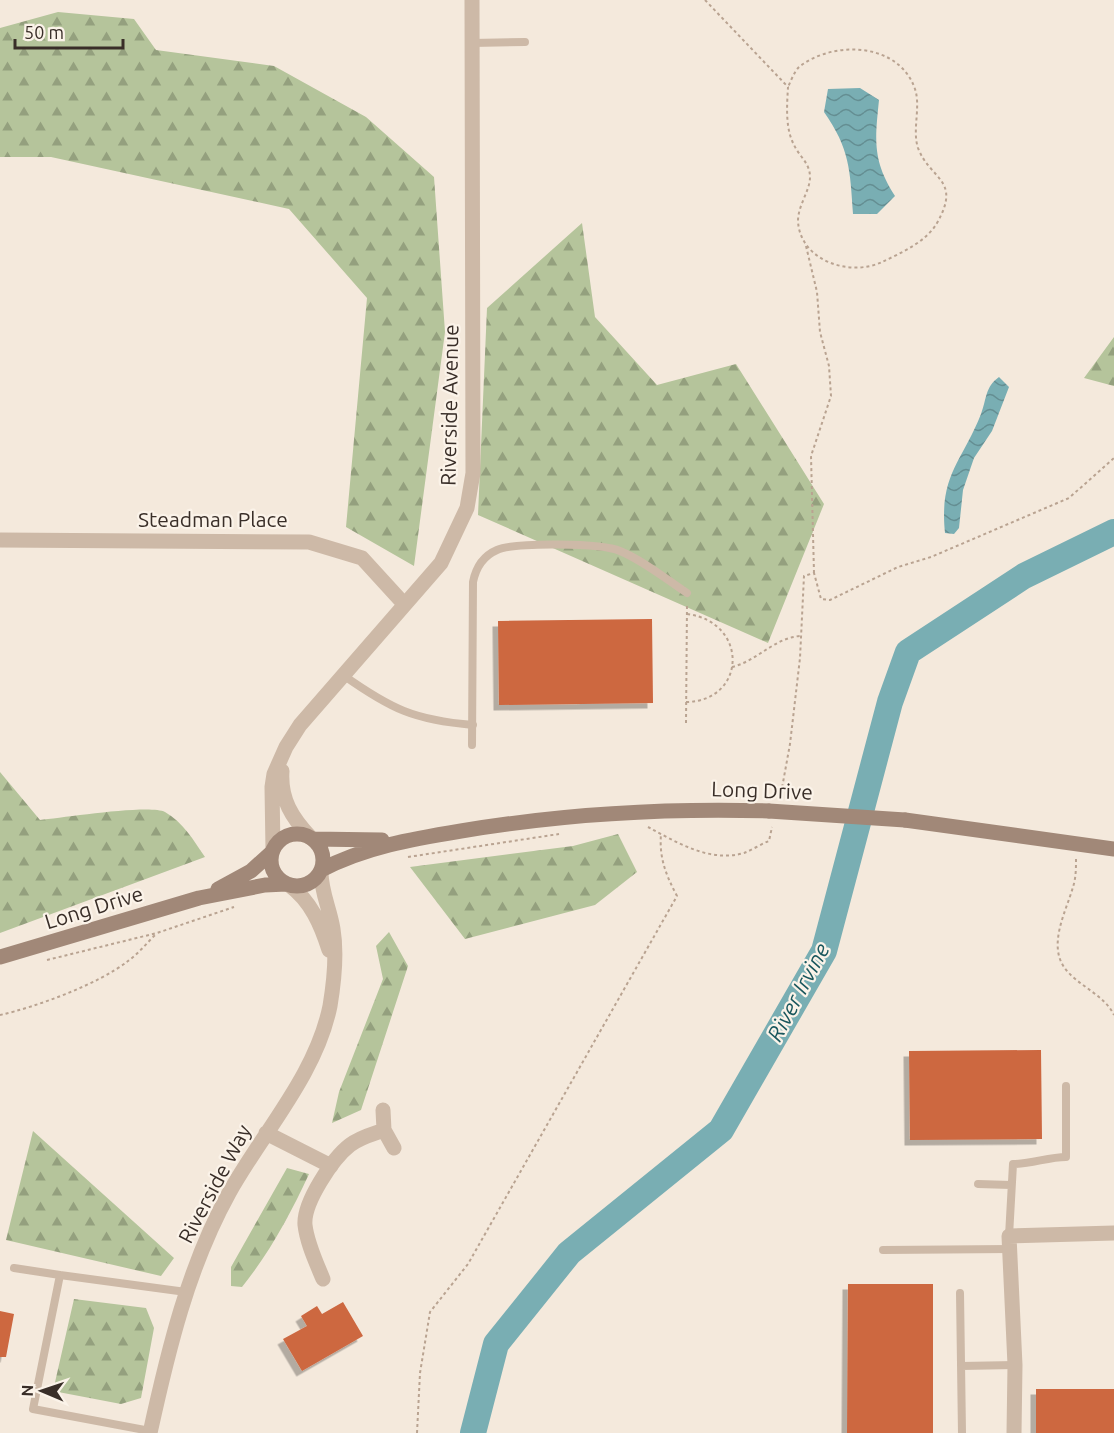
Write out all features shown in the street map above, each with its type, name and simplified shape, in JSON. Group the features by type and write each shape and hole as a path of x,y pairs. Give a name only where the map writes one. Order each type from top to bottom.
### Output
{"main road":[{"name":"Long Drive","path":"321,871 351,856 409,839 492,825 610,813 708,809 905,820 1114,849"},
{"path":"303,834 312,838 322,853 321,871 311,883 296,886 287,884 275,874 273,851 285,837 303,834"},
{"name":"Long Drive","path":"312,838 338,841 409,839"},
{"name":"Long Drive","path":"199,898 241,878 273,851"},
{"name":"Long Drive","path":"0,957 199,898 265,885 287,884"}],"street":[{"name":"Riverside Avenue","path":"273,851 272,787 274,774 286,747 300,725 434,572 450,547 467,508 473,473 472,0"},
{"name":"Steadman Place","path":"0,540 309,542 362,558 404,604"},
{"name":"Riverside Avenue","path":"286,747 281,772 285,800 295,820 312,838"},
{"name":"Riverside Way","path":"150,1432 186,1292 229,1194 303,1074 320,1041 329,1007 333,964 333,931 323,895 321,871"},
{"name":"Riverside Way","path":"287,884 305,899 312,910 333,964"},
{"path":"383,1110 384,1130 393,1148"},
{"path":"322,1279 305,1222 308,1208 331,1166 352,1144 384,1130"},
{"path":"266,1132 331,1166"},
{"path":"1014,1433 1015,1365 1009,1243 1114,1233"}],"lane":[{"path":"471,43 525,42"},
{"path":"472,745 473,582 480,562 495,550 510,546 603,546 631,556 687,593"},
{"path":"343,675 376,699 404,713 422,719 472,725"},
{"path":"884,1250 1009,1243 1013,1164 1034,1164 1050,1157 1066,1156 1066,1086"},
{"path":"978,1184 1011,1185"},
{"path":"14,1268 186,1292"},
{"path":"60,1275 33,1409 150,1432"},
{"path":"960,1293 962,1433"},
{"path":"961,1366 1015,1365"}],"path":[{"path":"705,0 788,87"},
{"path":"806,246 826,262 850,269 874,266 918,243 936,225 946,204 944,183 922,157 917,144 915,89 902,66 876,53 847,49 821,54 797,69 788,87 787,117 793,144 806,161 810,177 798,221 817,292 831,396 811,456 814,573 821,599 830,600 898,567 931,557 1069,498 1114,458"},
{"path":"784,781 801,636 804,576 814,573"},
{"path":"686,723 687,593"},
{"path":"686,702 702,701 715,693 727,680 732,667 730,642 722,629 701,617 687,614"},
{"path":"732,667 783,640 801,636"},
{"path":"652,825 646,826 688,849 712,853 742,853 769,841"},
{"path":"399,858 568,833"},
{"path":"417,1433 420,1373 430,1312 468,1264 677,896 664,873 660,850 661,834"},
{"path":"1076,853 1074,884 1057,946 1065,969 1086,989 1110,1005 1114,1014"},
{"path":"40,962 157,933 233,908 236,902"},
{"path":"0,1015 24,1010 106,975 128,961 157,933"}],"green space":[{"path":"58,12 134,19 156,50 274,66 366,117 434,177 445,332 414,566 346,527 367,298 289,209 51,157 0,157 0,28"},
{"path":"582,223 595,317 657,385 736,364 824,504 768,643 478,515 487,308"},
{"path":"1114,337 1114,386 1084,378"},
{"path":"0,772 40,820 124,810 165,812 188,832 205,857 0,933"},
{"path":"618,834 637,872 595,905 465,939 410,867 573,846"},
{"path":"389,932 408,966 361,1110 332,1123 339,1092 383,979 376,946"},
{"path":"33,1131 174,1258 161,1276 6,1240"},
{"path":"287,1168 309,1174 287,1219 262,1260 242,1287 231,1286 231,1267"},
{"path":"74,1299 146,1308 154,1328 141,1398 121,1404 53,1391"}],"water":[{"path":"860,88 879,100 877,150 882,171 895,196 877,214 853,214 851,185 844,149 824,112 828,89"},
{"path":"999,377 1009,387 992,431 974,458 963,490 959,528 954,534 945,533 945,497 949,483 974,431 989,389"}],"building":[{"path":"652,619 653,703 499,705 498,621"},
{"path":"1041,1050 1042,1139 910,1140 909,1051"},
{"path":"848,1284 933,1284 933,1433 847,1433"},
{"path":"343,1302 363,1336 302,1371 283,1339 307,1326 301,1316 317,1306 322,1314"},
{"path":"0,1311 14,1314 6,1357 0,1357"},
{"path":"1036,1389 1114,1389 1114,1433 1036,1433"}],"waterway":[{"name":"River Irvine","path":"473,1433 496,1344 569,1253 721,1130 824,951 890,702 908,652 1024,576 1114,532"}]}
